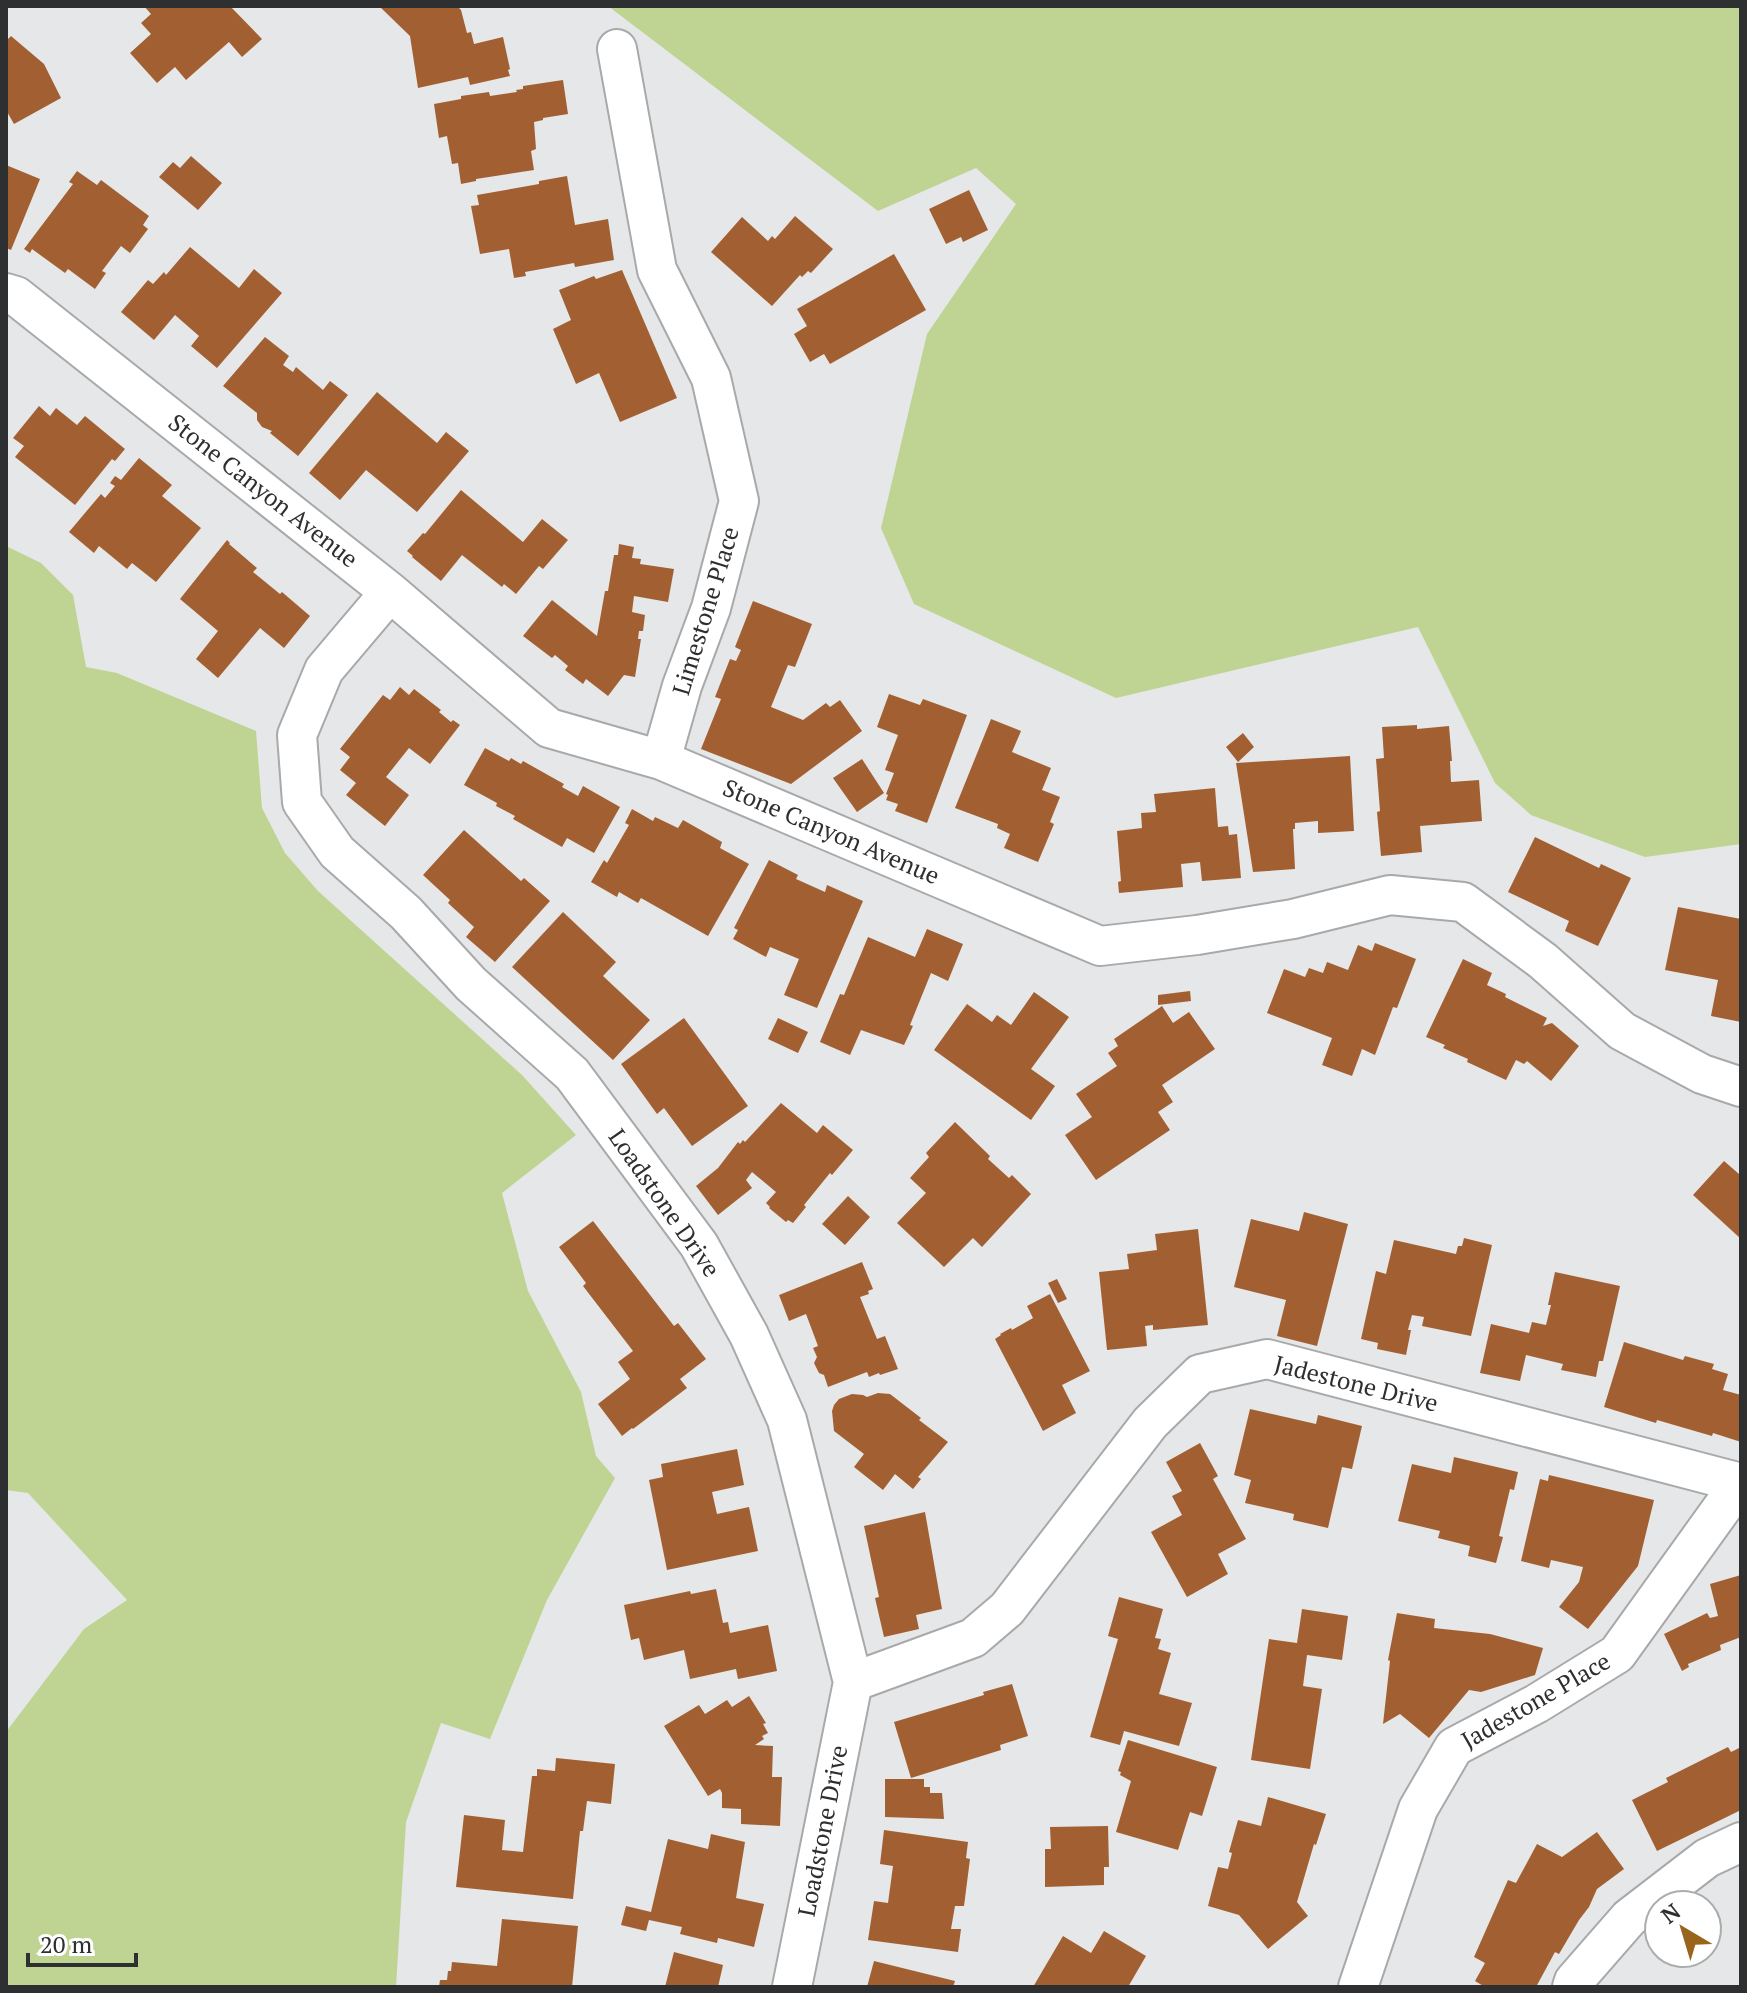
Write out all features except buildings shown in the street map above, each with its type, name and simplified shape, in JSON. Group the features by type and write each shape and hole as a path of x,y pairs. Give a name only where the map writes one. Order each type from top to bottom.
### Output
{"street":[{"name":"Limestone Place","path":"617,49 657,270 711,378 739,501 711,608 682,686 661,760"},
{"name":"Stone Canyon Avenue","path":"6,293 16,296 390,592 549,728 661,760 1100,946 1197,935 1293,919 1390,895 1463,902 1543,961 1622,1031 1702,1074 1741,1087"},
{"name":"Loadstone Drive","path":"390,592 324,670 297,735 302,802 337,852 406,913 471,984 572,1074 699,1245 749,1335 787,1420 853,1682 792,1987"},
{"name":"Jadestone Drive","path":"853,1682 973,1638 1007,1609 1150,1423 1200,1374 1267,1359 1741,1483"},
{"name":"Jadestone Place","path":"1358,1987 1418,1809 1454,1747 1536,1704 1617,1654 1741,1483"},
{"path":"1572,1987 1629,1918 1707,1858 1741,1842"}],"green space":[{"path":"608,6 1741,6 1741,844 1645,857 1531,815 1495,783 1418,627 1116,698 914,604 881,528 927,334 1016,204 976,168 878,211"},
{"path":"6,546 41,563 73,595 86,667 117,673 256,731 262,808 285,853 318,891 522,1075 576,1135 502,1193 528,1291 581,1392 596,1456 615,1478 547,1600 490,1739 441,1723 406,1822 396,1987 6,1987 6,1732 84,1629 127,1600 28,1493 6,1490"}]}
